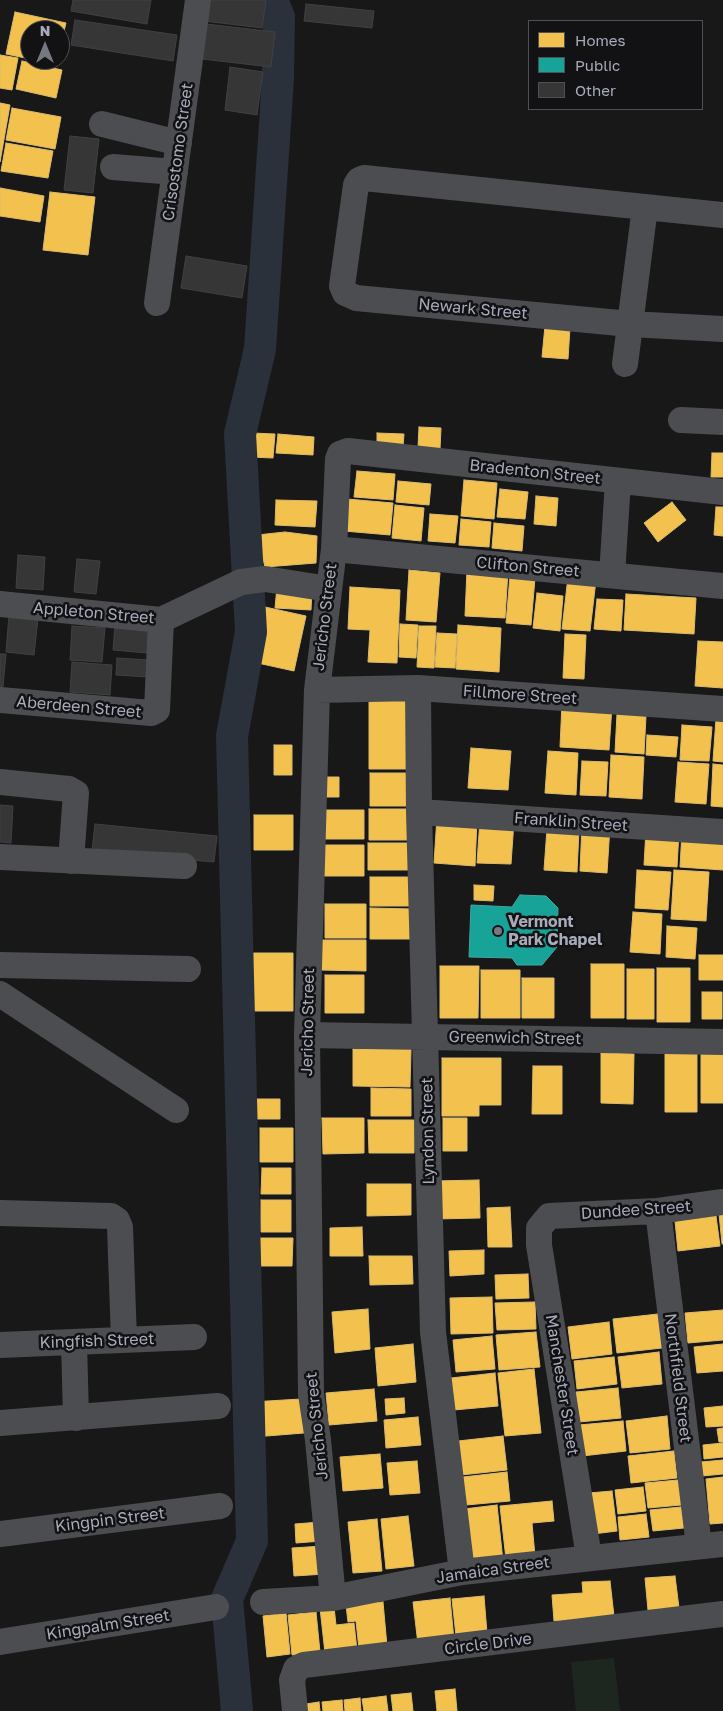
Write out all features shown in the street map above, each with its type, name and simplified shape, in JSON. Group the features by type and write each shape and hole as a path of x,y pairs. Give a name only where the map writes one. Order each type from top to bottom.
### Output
{"street":[{"name":"Crisostomo Street","path":"157,303 198,0"},
{"path":"102,124 179,143"},
{"path":"113,167 175,172"},
{"name":"Newark Street","path":"645,207 364,178 356,184 342,286 345,293 356,298 630,324 723,329"},
{"path":"626,364 645,207 723,215"},
{"path":"681,420 723,422"},
{"name":"Bradenton Street","path":"348,451 723,492"},
{"name":"Jericho Street","path":"333,1598 318,1440 311,1394 307,1035 316,690 334,549 338,459 340,454 348,451"},
{"path":"612,575 618,481"},
{"name":"Clifton Street","path":"334,549 723,586"},
{"name":"Appleton Street","path":"0,604 161,620 253,581 329,589"},
{"name":"Aberdeen Street","path":"0,700 151,714 157,710 161,620"},
{"name":"Fillmore Street","path":"316,690 418,688 723,709"},
{"name":"Lyndon Street","path":"418,688 418,812 433,1332 462,1572"},
{"path":"0,782 69,789 76,793 70,861"},
{"name":"Franklin Street","path":"418,812 723,832"},
{"path":"0,858 184,866"},
{"path":"0,965 188,969"},
{"path":"0,994 176,1110"},
{"name":"Greenwich Street","path":"307,1035 723,1042"},
{"name":"Dundee Street","path":"550,1216 658,1211 723,1202"},
{"name":"Northfield Street","path":"658,1211 711,1545"},
{"path":"0,1213 111,1216 117,1220 120,1227 124,1340"},
{"name":"Manchester Street","path":"550,1216 539,1228 540,1245 589,1557"},
{"name":"Kingfish Street","path":"0,1345 194,1337"},
{"path":"74,1342 76,1418"},
{"path":"0,1423 218,1406"},
{"name":"Kingpin Street","path":"0,1534 220,1506"},
{"name":"Jamaica Street","path":"263,1602 333,1598 462,1572 711,1545"},
{"name":"Kingpalm Street","path":"0,1642 216,1607"},
{"name":"Circle Drive","path":"295,1711 292,1680 296,1669 304,1665 723,1614"}],"shaded area":[{"path":"614,1658 620,1711 576,1711 571,1662"}],"building: Homes":[{"path":"15,12 52,20 20,20 20,57 6,54"},
{"path":"0,55 18,58 12,90 0,88"},
{"path":"20,70 62,70 56,98 16,89"},
{"path":"0,103 10,105 0,162"},
{"path":"12,108 61,117 55,149 6,140"},
{"path":"6,143 53,151 48,178 1,171"},
{"path":"0,188 44,196 40,222 0,216"},
{"path":"50,192 95,197 88,255 43,250"},
{"path":"545,326 570,328 568,359 542,357"},
{"path":"419,427 441,428 440,449 418,447"},
{"path":"252,433 275,434 273,458 251,457"},
{"path":"377,433 404,434 403,447 377,447"},
{"path":"278,434 314,437 313,455 276,453"},
{"path":"712,453 723,453 723,477 711,477"},
{"path":"357,471 395,474 393,500 354,497"},
{"path":"464,480 497,483 494,519 461,516"},
{"path":"398,481 431,484 429,505 396,502"},
{"path":"500,489 528,492 525,519 497,517"},
{"path":"536,496 558,498 556,526 534,524"},
{"path":"347,499 393,503 390,535 344,531"},
{"path":"276,500 317,501 315,527 275,525"},
{"path":"672,502 686,520 658,542 644,523"},
{"path":"395,505 424,508 421,541 392,538"},
{"path":"716,507 723,507 723,536 714,535"},
{"path":"430,514 458,516 455,543 428,541"},
{"path":"461,519 491,522 489,547 459,545"},
{"path":"494,523 524,526 522,551 492,548"},
{"path":"285,532 317,536 316,563 265,567 257,535"},
{"path":"409,570 440,573 436,622 406,620"},
{"path":"467,570 508,571 505,618 465,616"},
{"path":"510,576 535,578 531,625 506,623"},
{"path":"568,577 596,580 590,631 562,629"},
{"path":"277,587 312,589 311,610 275,608"},
{"path":"350,587 400,590 397,663 368,662 370,630 348,629"},
{"path":"537,593 563,596 560,631 533,628"},
{"path":"626,594 696,598 694,634 624,630"},
{"path":"597,599 623,600 621,631 594,629"},
{"path":"265,607 306,616 294,671 253,662"},
{"path":"400,624 418,625 416,658 399,657"},
{"path":"458,625 501,628 499,672 456,669"},
{"path":"419,626 436,626 434,668 417,667"},
{"path":"437,633 457,634 455,668 435,667"},
{"path":"565,634 586,635 584,679 563,678"},
{"path":"698,641 723,642 723,688 695,686"},
{"path":"369,694 415,694 415,769 369,769"},
{"path":"562,703 612,706 609,750 560,747"},
{"path":"617,714 646,716 644,754 615,752"},
{"path":"716,719 723,719 723,762 713,761"},
{"path":"682,725 712,727 709,761 680,760"},
{"path":"647,735 678,737 676,757 646,755"},
{"path":"274,745 292,745 292,775 274,775"},
{"path":"471,748 511,751 508,790 468,788"},
{"path":"548,751 578,753 576,795 545,793"},
{"path":"611,755 644,757 642,799 609,797"},
{"path":"582,761 608,762 606,796 580,795"},
{"path":"678,762 709,764 706,804 675,802"},
{"path":"713,764 723,765 723,807 711,806"},
{"path":"370,773 412,773 412,806 370,806"},
{"path":"322,777 339,777 339,797 322,797"},
{"path":"369,809 412,809 412,840 369,840"},
{"path":"319,810 364,810 364,839 319,839"},
{"path":"254,815 293,815 293,850 254,850"},
{"path":"437,817 477,820 475,866 434,863"},
{"path":"480,819 514,821 511,864 477,863"},
{"path":"582,824 610,826 607,873 580,871"},
{"path":"547,829 579,831 577,872 544,870"},
{"path":"646,830 679,832 677,867 644,865"},
{"path":"682,832 723,834 723,870 680,867"},
{"path":"368,843 411,843 411,870 368,870"},
{"path":"320,845 364,845 364,876 320,876"},
{"path":"637,870 671,872 668,910 635,908"},
{"path":"674,870 709,872 706,921 671,919"},
{"path":"370,877 411,877 411,906 370,906"},
{"path":"474,885 494,886 493,901 474,900"},
{"path":"325,904 366,904 366,938 325,938"},
{"path":"370,908 413,909 413,939 370,939"},
{"path":"633,912 662,914 660,954 630,952"},
{"path":"667,926 697,928 695,959 666,957"},
{"path":"320,940 366,940 366,971 320,970"},
{"path":"248,953 293,953 293,1011 248,1011"},
{"path":"699,955 723,955 723,980 699,980"},
{"path":"591,964 624,964 624,1018 591,1018"},
{"path":"440,966 479,966 478,1018 440,1018"},
{"path":"657,968 690,968 690,1022 657,1022"},
{"path":"627,969 654,969 654,1019 627,1019"},
{"path":"481,970 520,970 520,1018 481,1018"},
{"path":"325,975 364,975 364,1013 325,1013"},
{"path":"522,978 554,978 554,1018 522,1018"},
{"path":"702,992 722,992 722,1019 702,1019"},
{"path":"353,1049 411,1049 410,1087 353,1086"},
{"path":"665,1051 697,1051 697,1112 665,1112"},
{"path":"701,1051 723,1052 723,1103 701,1103"},
{"path":"601,1053 634,1054 633,1104 601,1103"},
{"path":"442,1058 501,1058 501,1105 479,1105 479,1116 442,1116"},
{"path":"533,1066 562,1066 562,1114 532,1114"},
{"path":"371,1088 411,1089 411,1116 371,1116"},
{"path":"249,1099 280,1099 280,1119 249,1119"},
{"path":"322,1118 364,1118 364,1153 323,1154"},
{"path":"443,1118 467,1118 467,1151 443,1151"},
{"path":"368,1120 414,1120 414,1153 369,1153"},
{"path":"260,1128 293,1128 293,1162 260,1162"},
{"path":"262,1168 291,1168 291,1194 261,1194"},
{"path":"479,1180 480,1218 435,1219 434,1181"},
{"path":"367,1184 411,1184 411,1215 367,1216"},
{"path":"261,1200 291,1200 291,1232 261,1232"},
{"path":"510,1207 512,1247 488,1247 487,1208"},
{"path":"719,1214 723,1214 723,1244 722,1244"},
{"path":"716,1216 720,1246 678,1251 675,1221"},
{"path":"362,1227 363,1256 330,1256 330,1228"},
{"path":"257,1238 293,1238 292,1266 257,1266"},
{"path":"484,1250 484,1274 450,1276 449,1251"},
{"path":"369,1256 412,1256 413,1284 370,1285"},
{"path":"528,1274 529,1298 496,1299 495,1275"},
{"path":"492,1297 493,1333 451,1334 450,1298"},
{"path":"535,1302 536,1329 497,1330 495,1303"},
{"path":"368,1309 370,1349 335,1353 332,1312"},
{"path":"723,1310 723,1340 688,1343 685,1313"},
{"path":"658,1314 662,1348 617,1353 613,1319"},
{"path":"609,1322 612,1354 572,1359 568,1327"},
{"path":"536,1332 540,1367 499,1370 496,1335"},
{"path":"492,1336 495,1369 456,1372 453,1340"},
{"path":"413,1344 416,1382 378,1386 375,1348"},
{"path":"723,1344 723,1371 697,1373 694,1347"},
{"path":"659,1352 662,1384 622,1388 618,1357"},
{"path":"614,1357 617,1384 577,1389 574,1361"},
{"path":"534,1369 541,1433 505,1436 498,1373"},
{"path":"495,1373 498,1406 454,1410 451,1378"},
{"path":"618,1388 621,1418 579,1422 576,1392"},
{"path":"374,1389 377,1421 329,1425 326,1393"},
{"path":"404,1398 405,1413 386,1415 385,1399"},
{"path":"301,1399 304,1433 254,1437 251,1402"},
{"path":"723,1406 723,1426 706,1427 704,1408"},
{"path":"667,1416 670,1449 630,1453 626,1421"},
{"path":"418,1417 421,1445 386,1448 384,1420"},
{"path":"623,1421 626,1451 582,1456 579,1425"},
{"path":"723,1428 723,1442 719,1442 717,1429"},
{"path":"503,1436 507,1470 461,1475 458,1441"},
{"path":"723,1443 723,1457 704,1459 703,1445"},
{"path":"674,1451 677,1478 631,1483 628,1456"},
{"path":"380,1454 383,1488 343,1491 340,1457"},
{"path":"723,1460 723,1474 702,1476 701,1462"},
{"path":"417,1461 420,1493 390,1495 387,1463"},
{"path":"507,1472 510,1501 466,1505 463,1477"},
{"path":"723,1477 723,1523 710,1524 706,1479"},
{"path":"678,1480 681,1505 648,1508 645,1483"},
{"path":"643,1487 646,1511 618,1514 615,1490"},
{"path":"612,1491 617,1531 593,1534 589,1493"},
{"path":"552,1501 554,1521 532,1523 535,1556 506,1559 500,1506"},
{"path":"497,1505 503,1561 469,1564 464,1509"},
{"path":"681,1507 684,1528 653,1531 650,1510"},
{"path":"646,1514 649,1537 620,1540 618,1517"},
{"path":"408,1516 414,1566 386,1569 381,1519"},
{"path":"377,1519 382,1571 353,1573 348,1522"},
{"path":"320,1522 322,1541 296,1543 295,1524"},
{"path":"323,1546 325,1574 294,1576 292,1548"},
{"path":"675,1576 679,1608 648,1610 645,1578"},
{"path":"610,1581 614,1616 554,1621 552,1595 583,1593 582,1582"},
{"path":"484,1596 487,1633 456,1636 452,1599"},
{"path":"450,1598 454,1640 418,1644 413,1602"},
{"path":"383,1602 387,1646 359,1649 356,1621 348,1622 346,1605"},
{"path":"334,1607 336,1625 354,1623 357,1650 325,1653 320,1608"},
{"path":"316,1612 320,1652 292,1655 288,1615"},
{"path":"286,1613 290,1654 267,1657 263,1616"},
{"path":"455,1689 457,1711 437,1711 435,1691"},
{"path":"411,1693 413,1711 393,1711 391,1695"},
{"path":"386,1696 388,1711 364,1711 362,1699"},
{"path":"360,1698 361,1711 345,1711 344,1700"},
{"path":"342,1700 343,1711 323,1711 322,1702"},
{"path":"319,1702 320,1711 300,1711 299,1705"}],"building: Public":[{"path":"520,895 546,896 558,908 557,947 542,965 517,965 512,958 469,957 471,905 512,907"}],"building: Other":[{"path":"73,0 151,0 147,24 71,11"},
{"path":"207,0 266,0 262,28 204,21"},
{"path":"306,4 374,11 372,28 304,21"},
{"path":"75,20 177,35 173,61 71,45"},
{"path":"206,24 275,32 271,67 202,59"},
{"path":"230,67 263,72 257,115 225,110"},
{"path":"70,136 99,139 93,193 64,190"},
{"path":"186,256 247,266 242,298 181,288"},
{"path":"18,555 45,557 43,590 16,588"},
{"path":"77,559 100,561 96,594 74,592"},
{"path":"9,615 38,618 34,655 6,652"},
{"path":"72,626 105,628 102,662 70,660"},
{"path":"115,626 149,629 147,653 113,650"},
{"path":"0,654 6,654 3,687 0,686"},
{"path":"117,658 149,660 148,677 116,675"},
{"path":"72,662 112,665 110,695 70,692"},
{"path":"0,805 13,806 11,843 0,842"},
{"path":"95,824 217,836 214,862 92,851"}],"waterway":[{"path":"237,1711 227,1599 252,1541 232,736 251,632 240,434 260,349 278,78 279,17 272,0"}],"place":[{"name":"Vermont Park Chapel","path":"498,931"}]}
